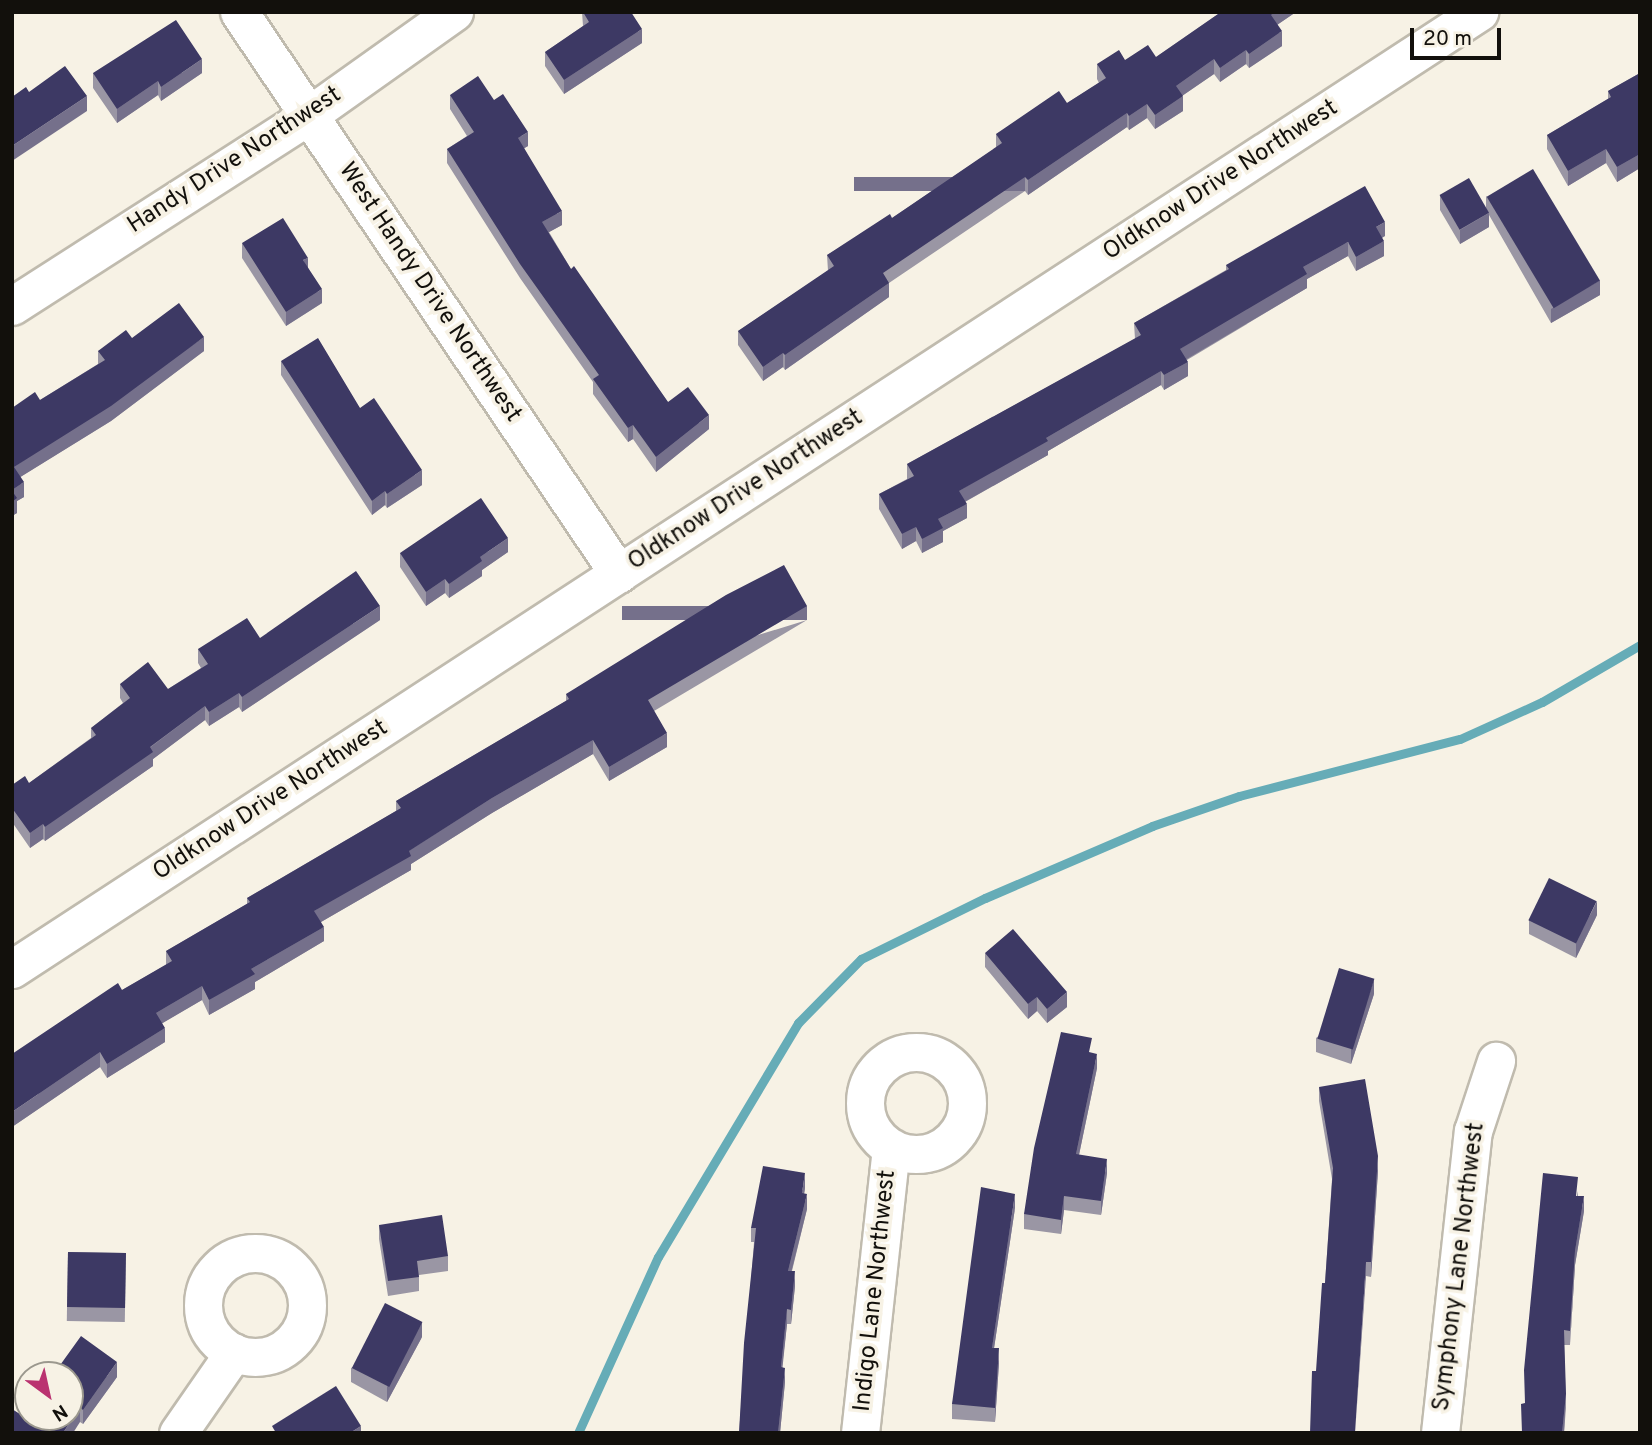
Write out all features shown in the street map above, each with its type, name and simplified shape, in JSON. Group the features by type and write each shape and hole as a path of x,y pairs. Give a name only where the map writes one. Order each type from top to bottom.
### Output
{"street":[{"name":"West Handy Drive Northwest","path":"239,12 618,574"},
{"name":"Handy Drive Northwest","path":"12,306 309,115 454,12"},
{"name":"Oldknow Drive Northwest","path":"12,969 1479,12"},
{"name":"Symphony Lane Northwest","path":"1440,1433 1473,1131 1496,1062"},
{"name":"Indigo Lane Northwest","path":"860,1433 891,1148"},
{"path":"178,1433 234,1352"}],"building":[{"path":"583,12 631,12 642,29 564,80 545,52 589,22"},
{"path":"1221,12 1275,12 1271,15 1282,31 1249,54 1246,50 1220,68 1214,59 1176,86 1183,96 1155,115 1147,104 1129,116 1127,113 1028,180 1025,177 883,273 889,283 785,355 783,353 763,367 738,331 834,266 827,255 890,214 892,218 1002,143 996,134 1059,91 1067,103 1106,78 1097,64 1119,50 1125,60 1148,45 1156,57"},
{"path":"176,20 202,59 161,87 158,81 117,109 93,73"},
{"path":"65,66 87,96 12,146 12,97 26,87 29,92"},
{"path":"1640,73 1640,154 1617,167 1606,149 1568,171 1547,135 1611,97 1608,91"},
{"path":"478,76 494,100 503,94 528,132 518,138 562,211 542,222 571,269 574,266 668,402 688,387 709,415 656,457 633,425 628,428 593,379 599,375 520,264 447,149 474,132 450,95"},
{"path":"1533,169 1600,280 1554,308 1487,197"},
{"path":"1469,178 1489,213 1460,230 1440,195"},
{"path":"1365,186 1385,222 1376,227 1384,241 1356,257 1348,242 1303,267 1307,274 1180,349 1188,362 1164,375 1161,371 1046,438 1048,441 959,491 967,504 938,519 943,528 922,539 916,527 902,534 879,494 914,476 907,464 1141,335 1134,323 1229,269 1226,265"},
{"path":"283,218 308,258 303,260 322,289 286,312 242,243"},
{"path":"179,303 204,337 111,406 14,467 24,482 12,490 12,408 35,392 40,400 105,360 98,351 126,330 132,338"},
{"path":"318,338 360,408 374,398 422,470 372,501 281,361"},
{"path":"481,498 508,538 480,557 482,561 449,584 445,579 426,592 400,553"},
{"path":"784,565 807,606 648,700 667,733 609,767 593,740 492,798 409,851 411,856 314,911 324,927 251,969 255,974 209,1000 202,986 156,1013 165,1028 107,1064 100,1052 12,1112 12,1054 118,983 122,990 172,961 166,951 250,902 247,898 401,808 396,801 569,699 566,694 726,595"},
{"path":"356,571 380,606 242,697 239,693 209,712 205,706 150,747 153,752 45,827 43,824 30,833 12,808 12,785 25,776 29,783 96,735 91,728 130,698 120,684 148,662 168,689 208,664 198,649 247,618 260,638"},
{"path":"1549,878 1597,901 1576,943 1528,920"},
{"path":"1013,929 1067,992 1047,1009 1037,997 1028,1004 985,953"},
{"path":"1339,968 1374,979 1353,1050 1317,1039"},
{"path":"1061,1032 1092,1038 1089,1052 1097,1054 1076,1154 1107,1159 1101,1201 1064,1196 1061,1220 1024,1214 1034,1148"},
{"path":"1365,1079 1378,1156 1371,1262 1366,1262 1355,1433 1310,1433 1312,1371 1316,1371 1333,1168 1319,1087"},
{"path":"763,1166 805,1173 802,1193 807,1194 788,1271 795,1271 791,1310 787,1309 781,1367 785,1368 778,1433 739,1433 744,1343 756,1228 751,1228"},
{"path":"1543,1173 1578,1177 1576,1196 1584,1196 1575,1251 1570,1331 1564,1330 1566,1394 1562,1433 1522,1433 1521,1404 1525,1403 1524,1370"},
{"path":"981,1187 1015,1194 992,1348 999,1348 995,1408 952,1404"},
{"path":"442,1215 448,1256 417,1261 419,1277 388,1281 379,1225"},
{"path":"68,1252 126,1253 125,1308 67,1307"},
{"path":"385,1303 422,1322 389,1387 352,1368"},
{"path":"81,1336 117,1362 84,1409 84,1361 63,1361"},
{"path":"336,1386 361,1426 350,1433 276,1433 272,1426"},
{"path":"12,1409 14,1431 64,1431 12,1433"}],"waterway":[{"path":"578,1433 658,1257 798,1023 861,959 985,898 1152,826 1239,796 1460,739 1542,702 1640,645"}]}
